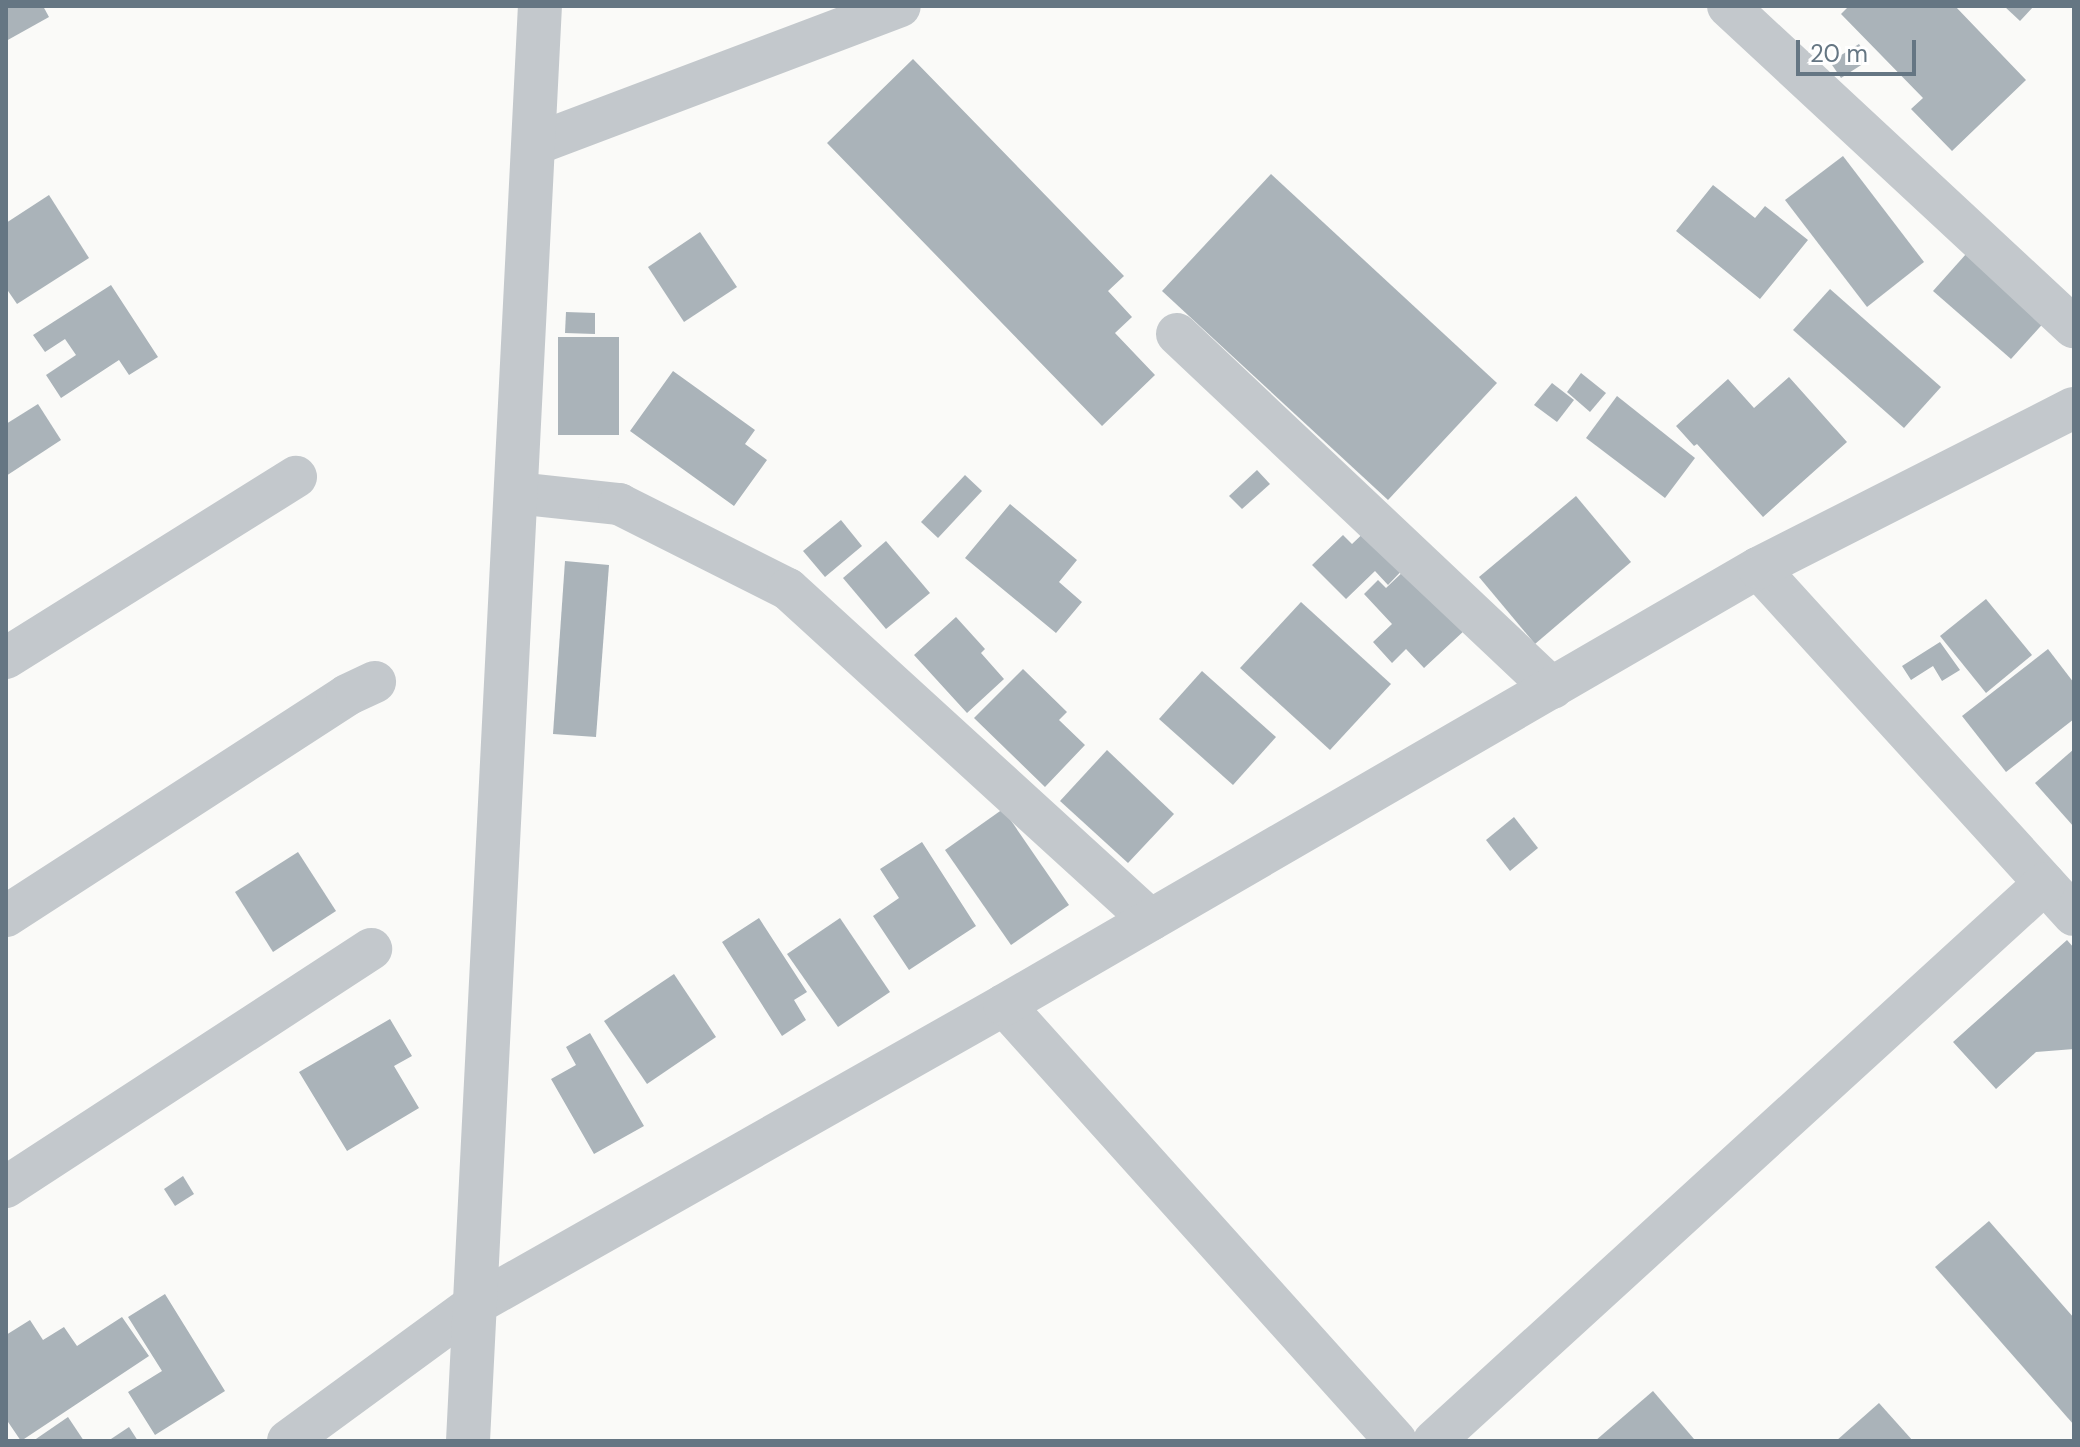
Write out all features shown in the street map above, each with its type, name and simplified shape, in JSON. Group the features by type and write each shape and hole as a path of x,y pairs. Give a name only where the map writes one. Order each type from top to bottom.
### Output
{"street":[{"path":"468,1441 540,6"},
{"path":"533,145 900,6"},
{"path":"1728,6 2074,327"},
{"path":"1177,334 1552,688"},
{"path":"288,1441 474,1305 1004,1005 1758,568 1916,485 2074,408"},
{"path":"6,658 296,477"},
{"path":"516,493 619,504 788,589 1151,920"},
{"path":"1758,568 2074,915"},
{"path":"6,916 347,695 375,682"},
{"path":"1434,1441 2045,883"},
{"path":"6,1187 371,949"},
{"path":"1004,1005 1372,1432"}],"building":[{"path":"6,6 43,6 49,17 6,41"},
{"path":"1849,6 1955,6 2026,80 1952,151 1911,109 1923,98 1841,14"},
{"path":"2004,6 2034,6 2020,21"},
{"path":"1859,44 1869,60 1841,78 1830,62"},
{"path":"913,59 1124,276 1108,291 1132,317 1115,333 1155,375 1102,426 827,143"},
{"path":"1843,156 1924,262 1867,307 1785,200"},
{"path":"1271,174 1497,383 1388,500 1162,291"},
{"path":"1713,185 1755,218 1765,206 1808,240 1760,299 1676,231"},
{"path":"49,195 89,258 17,304 6,288 6,223"},
{"path":"700,232 737,287 684,322 648,267"},
{"path":"1975,244 2048,318 2011,359 1933,291"},
{"path":"111,285 158,357 129,375 119,360 61,398 46,375 76,355 65,339 45,352 33,335"},
{"path":"1830,289 1941,387 1904,428 1793,330"},
{"path":"566,312 595,313 595,334 565,333"},
{"path":"558,337 619,337 619,435 558,435"},
{"path":"673,371 755,430 745,444 767,460 734,506 630,431"},
{"path":"1581,373 1606,393 1590,412 1567,392"},
{"path":"1789,377 1847,442 1763,517 1697,444 1694,446 1676,426 1728,379 1754,408"},
{"path":"1552,383 1574,400 1557,422 1534,405"},
{"path":"1617,396 1695,458 1665,498 1586,438"},
{"path":"38,404 61,440 6,476 6,424"},
{"path":"1257,470 1270,484 1242,509 1229,496"},
{"path":"965,475 982,491 938,538 921,522"},
{"path":"1576,496 1631,562 1535,644 1479,577"},
{"path":"1010,504 1077,560 1059,582 1082,602 1056,633 965,558"},
{"path":"841,520 862,546 825,577 803,551"},
{"path":"1371,526 1409,563 1388,585 1375,571 1346,599 1312,565 1343,535 1352,544"},
{"path":"886,541 930,593 886,629 843,578"},
{"path":"565,561 609,565 596,737 553,734"},
{"path":"1408,567 1466,629 1424,668 1406,649 1392,663 1373,642 1392,624 1364,594 1378,580 1386,588"},
{"path":"1986,599 2032,655 1986,693 1940,636"},
{"path":"1301,602 1391,684 1330,750 1240,668"},
{"path":"956,617 985,649 981,653 1004,679 967,713 914,655"},
{"path":"1940,642 1960,670 1942,681 1933,666 1911,680 1902,666"},
{"path":"2048,649 2074,683 2074,719 2006,772 1962,716"},
{"path":"1023,669 1067,712 1059,720 1085,745 1045,787 974,718"},
{"path":"1202,671 1276,737 1233,785 1159,719"},
{"path":"2074,749 2074,827 2035,783"},
{"path":"1107,750 1174,814 1128,863 1060,801"},
{"path":"1003,809 1069,905 1011,945 945,850"},
{"path":"1514,817 1538,848 1510,871 1486,840"},
{"path":"922,842 976,926 909,970 873,916 899,898 880,869"},
{"path":"298,852 336,911 273,952 235,892"},
{"path":"759,918 807,992 794,1000 806,1020 782,1036 722,942"},
{"path":"840,918 890,992 838,1027 787,954"},
{"path":"2067,940 2074,948 2074,1049 2036,1052 1996,1089 1953,1042"},
{"path":"674,974 716,1037 647,1084 604,1021"},
{"path":"390,1019 412,1056 394,1066 419,1108 347,1151 299,1072"},
{"path":"590,1033 644,1126 594,1154 551,1079 576,1065 566,1047"},
{"path":"183,1176 194,1194 175,1206 164,1189"},
{"path":"1989,1221 2074,1318 2074,1425 1935,1267"},
{"path":"165,1294 225,1391 155,1435 128,1392 162,1371 128,1317"},
{"path":"122,1317 149,1356 21,1441 6,1419 6,1335 30,1320 43,1340 64,1327 77,1346"},
{"path":"1653,1391 1694,1439 1692,1441 1595,1441"},
{"path":"1879,1403 1913,1441 1836,1441"},
{"path":"68,1417 84,1441 33,1441"},
{"path":"129,1427 138,1441 108,1441"}]}
